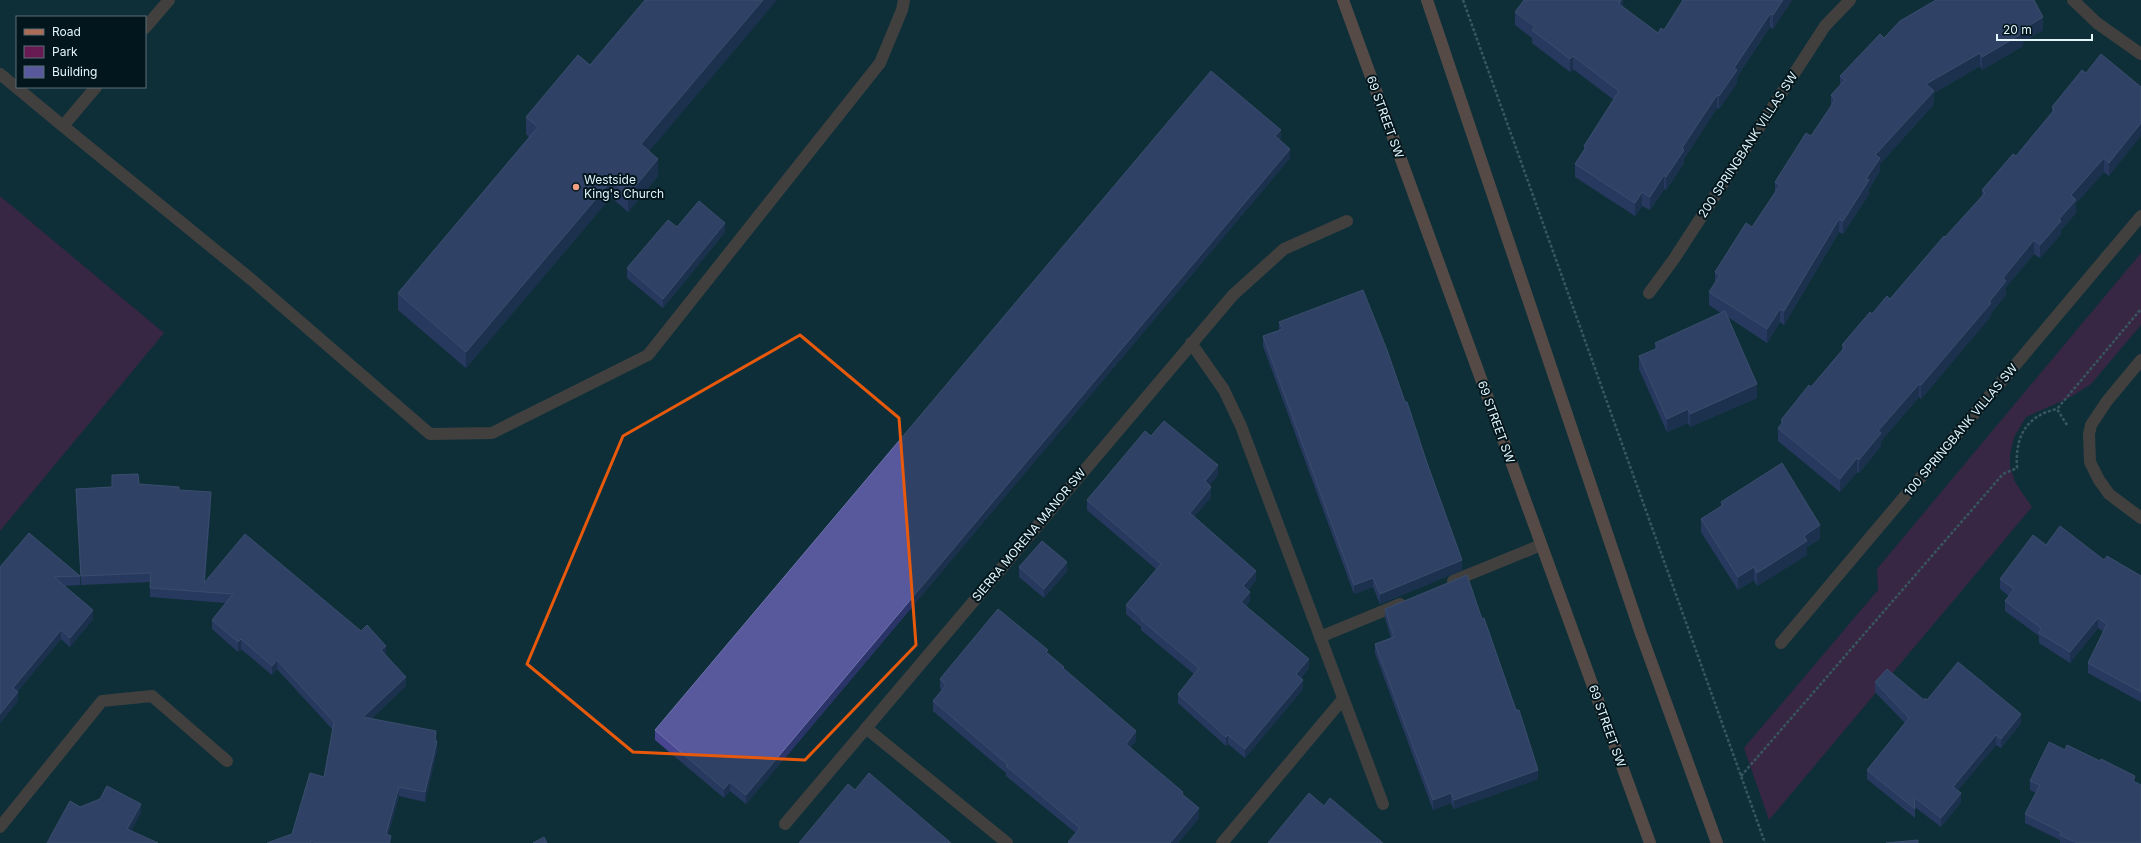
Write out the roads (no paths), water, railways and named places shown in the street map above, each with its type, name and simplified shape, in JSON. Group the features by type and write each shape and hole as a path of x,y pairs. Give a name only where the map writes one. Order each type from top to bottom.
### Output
{"main road":[{"name":"69 STREET SW","path":"1343,0 1650,843"},
{"path":"1427,0 1640,631 1717,843"}],"street":[{"path":"146,27 169,0"},
{"path":"17,88 252,280 430,434 492,433 648,355 880,63 902,10 904,0"},
{"name":"200 SPRINGBANK VILLAS SW","path":"1649,293 1674,259 1825,26 1850,0"},
{"path":"2072,0 2096,23 2141,54"},
{"path":"0,74 16,87"},
{"path":"63,126 95,88"},
{"name":"100 SPRINGBANK VILLAS SW","path":"1781,643 2141,216"},
{"name":"SIERRA MORENA MANOR SW","path":"785,824 1191,342 1233,295 1284,249 1347,221"},
{"path":"1191,342 1224,390 1241,426 1383,804"},
{"path":"2141,360 2107,400 2090,425 2089,434 2090,462 2099,480 2109,494 2141,518"},
{"path":"1444,585 1541,545"},
{"path":"1320,637 1408,600"},
{"path":"0,827 102,701 152,696 227,761"},
{"path":"1222,843 1343,699"},
{"path":"866,728 1007,843"}],"place":[{"name":"Westside King's Church","path":"576,187"}]}
